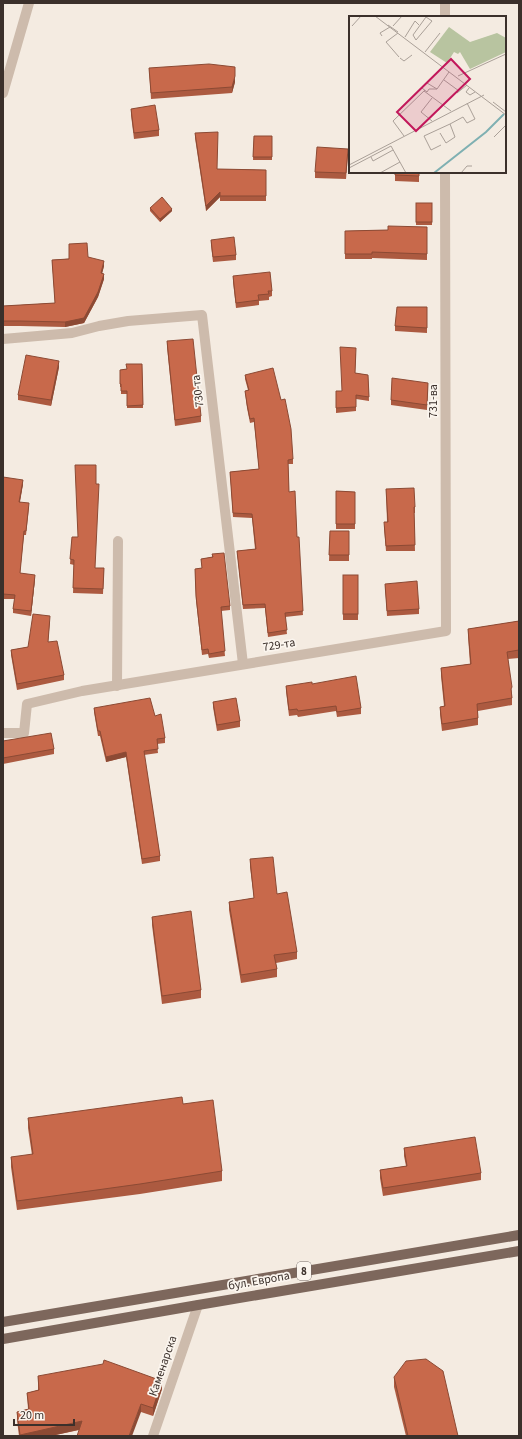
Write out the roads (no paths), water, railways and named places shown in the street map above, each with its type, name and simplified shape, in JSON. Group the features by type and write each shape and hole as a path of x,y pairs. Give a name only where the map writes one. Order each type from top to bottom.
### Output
{"main road":[{"name":"бул. Европа","path":"3,1322 519,1235"},
{"name":"бул. Европа","path":"3,1340 198,1305 519,1251"}],"street":[{"path":"3,93 30,3"},
{"path":"445,3 445,16"},
{"name":"731-ва","path":"446,173 446,631"},
{"name":"730-та","path":"3,339 72,333 128,321 202,315 243,664"},
{"path":"117,686 118,542"},
{"name":"729-та","path":"3,733 24,733 27,704 117,686 243,664 446,631"},
{"name":"Каменарска","path":"153,1436 198,1305"}]}
